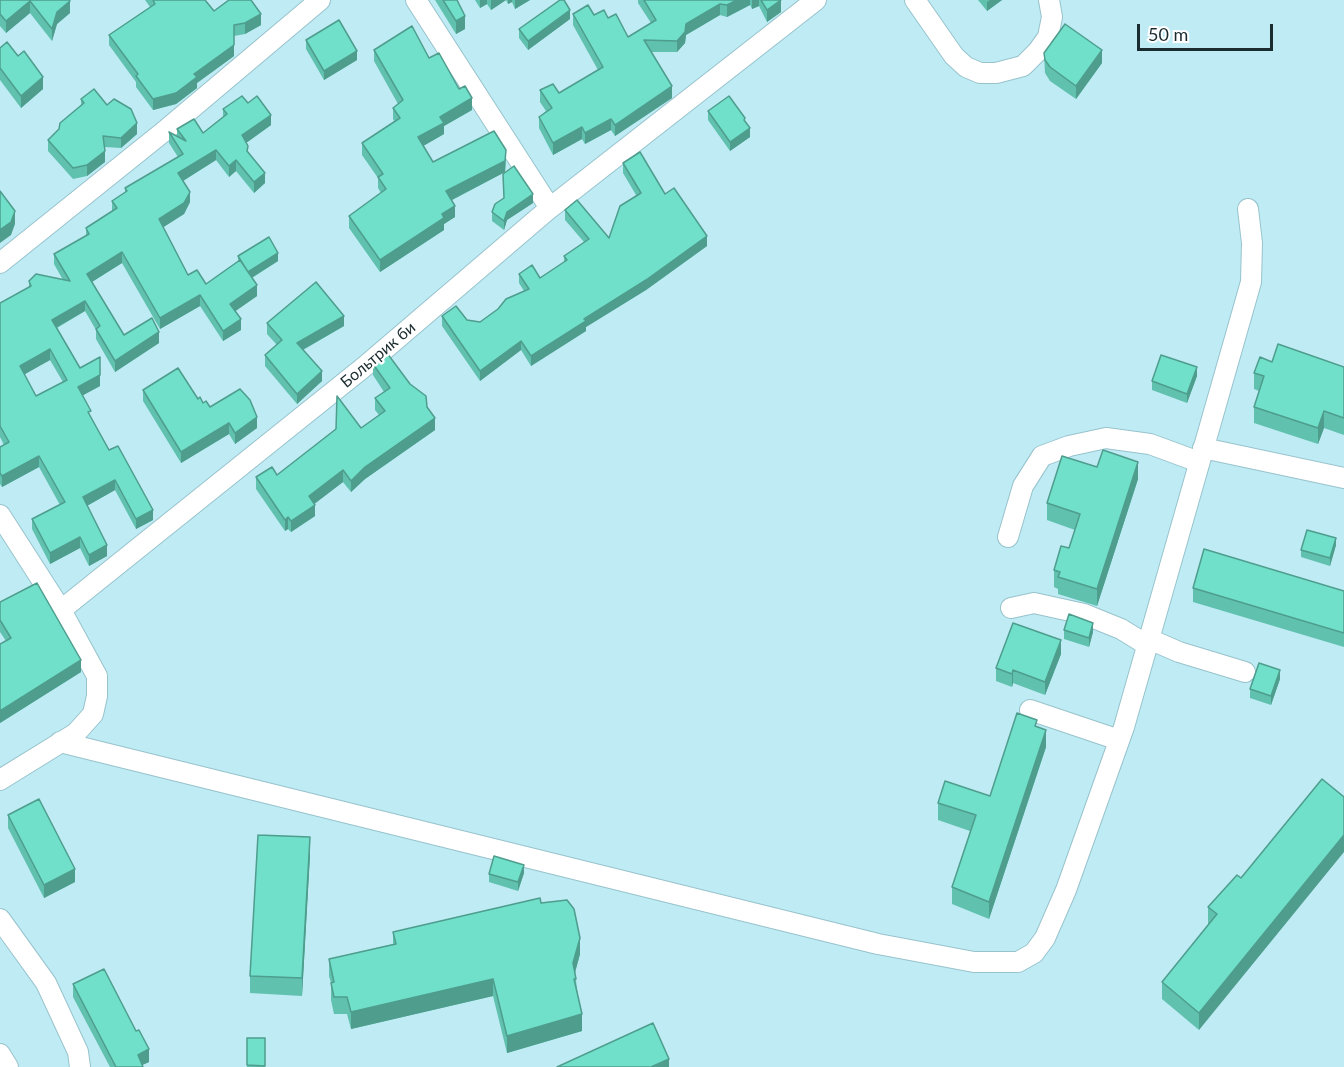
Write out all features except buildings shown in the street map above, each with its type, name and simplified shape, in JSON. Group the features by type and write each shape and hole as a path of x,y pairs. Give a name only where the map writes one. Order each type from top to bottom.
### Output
{"street":[{"path":"0,262 167,129 320,0"},
{"path":"416,0 550,208"},
{"name":"Больтрик би","path":"61,610 364,367 550,208 816,0"},
{"path":"915,0 954,56 966,67 980,73 1012,70 1023,66 1038,51 1048,37 1052,17 1048,0"},
{"path":"60,742 878,944 974,962 1018,962 1034,953 1045,938 1066,890 1119,740 1251,282 1252,243 1248,209"},
{"path":"1008,537 1023,486 1042,456 1069,446 1107,438 1344,478"},
{"path":"0,515 61,610 96,676 97,696 93,714 76,733 0,780"},
{"path":"1011,608 1034,603 1084,614 1148,642 1245,672"},
{"path":"1030,710 1119,740"},
{"path":"0,919 46,983 78,1052 80,1067"},
{"path":"0,1054 8,1067"}]}
